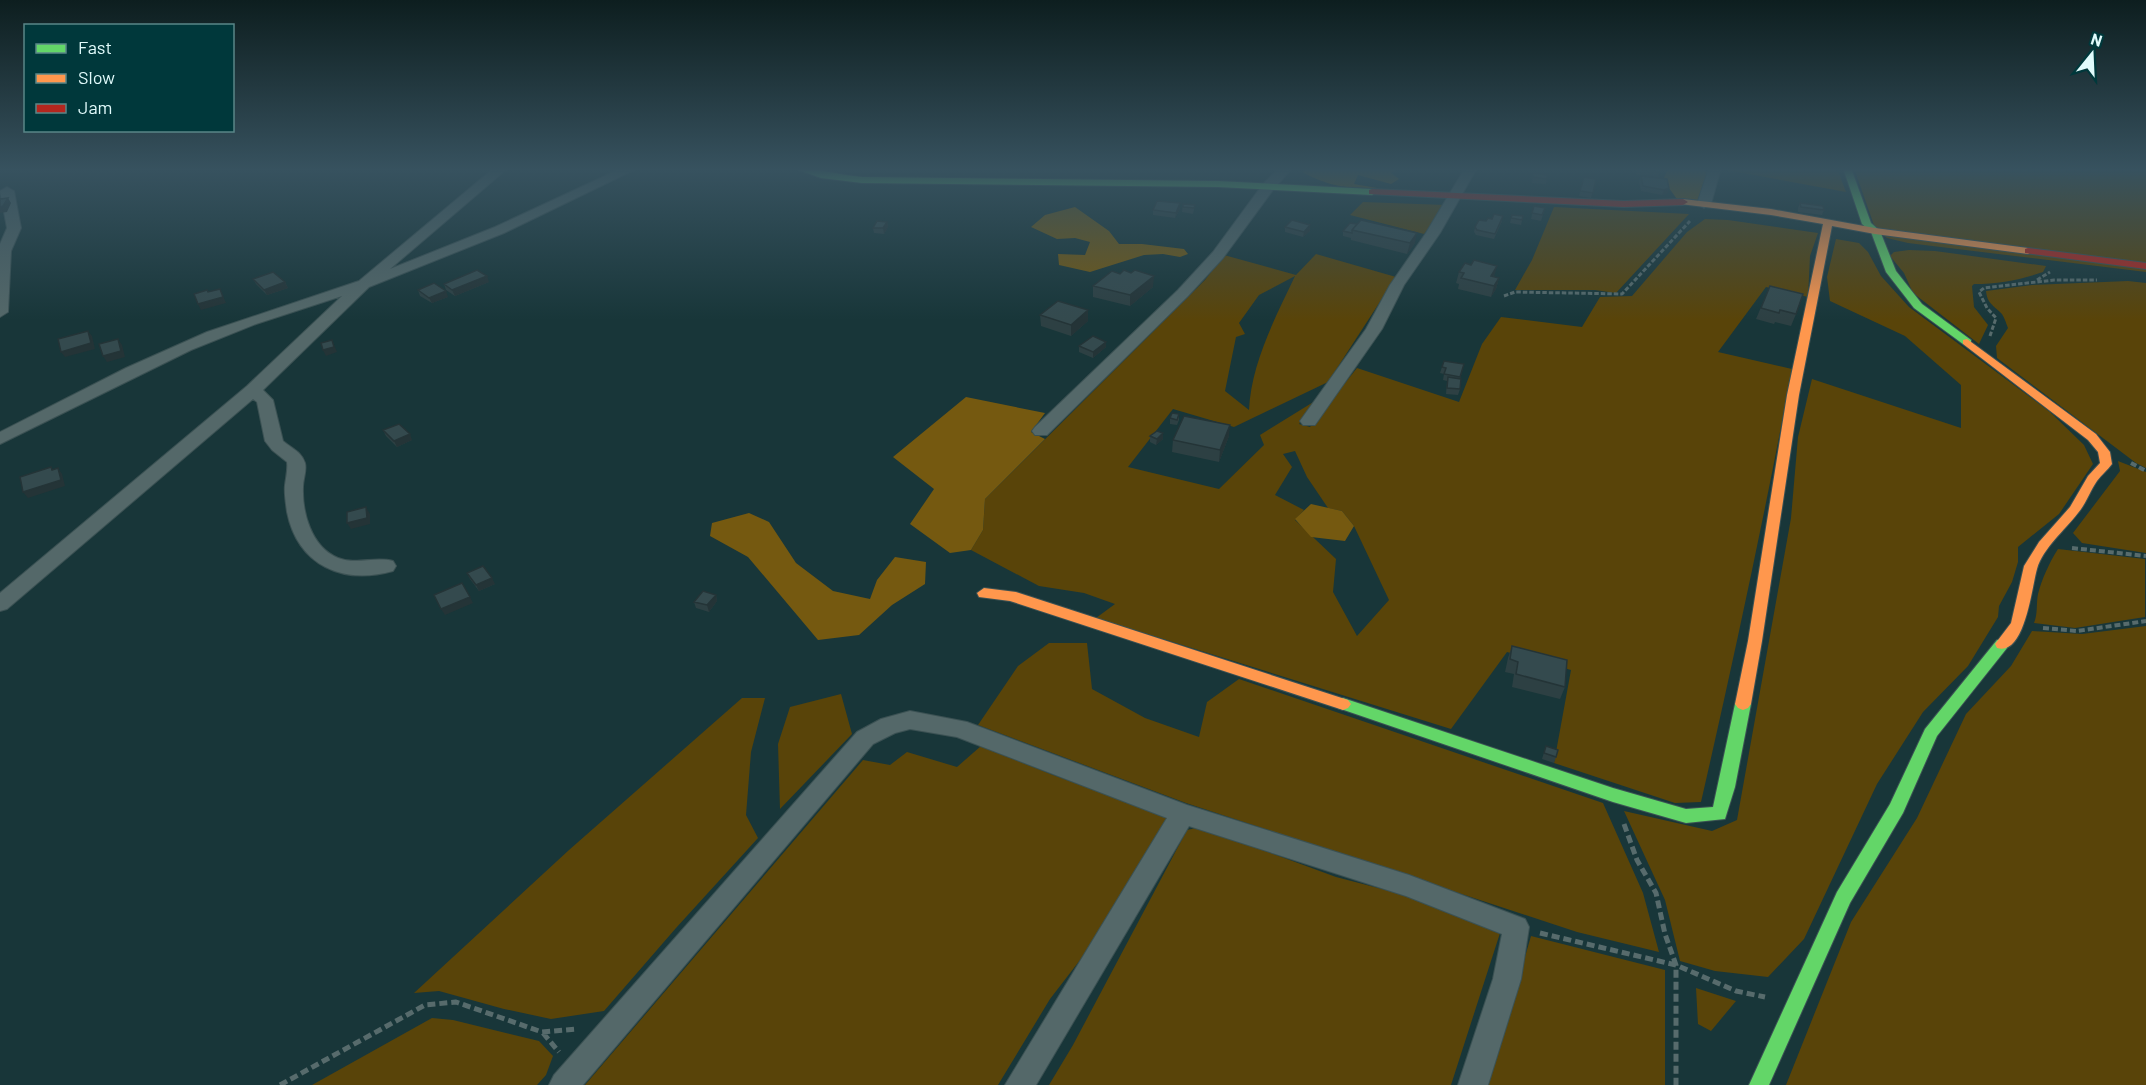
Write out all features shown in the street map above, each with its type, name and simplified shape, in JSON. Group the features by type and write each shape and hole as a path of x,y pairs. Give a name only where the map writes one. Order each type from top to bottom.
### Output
{"street":[{"path":"0,312 4,250 14,228 12,219"},
{"path":"0,604 252,390 364,284 442,219"},
{"path":"0,439 215,333 364,284 523,219"},
{"path":"1041,431 1126,346 1184,293 1218,255 1245,219"},
{"path":"1309,421 1374,329 1397,285 1441,219"},
{"path":"1809,219 1875,231 2146,266"},
{"path":"1759,1085 1844,898 1897,808 1931,733 2018,626 2031,566 2044,545 2075,509 2092,479 2106,464 2104,452 2092,437 2066,415 1918,306 1891,272 1875,231 1867,224 1865,219"},
{"path":"984,592 1011,596 1378,715 1613,795 1686,816 1719,814 1727,786 1755,641 1793,395 1828,222"},
{"path":"252,390 265,400 274,441 295,460 297,468 294,492 306,541 321,558 341,567 356,569 386,566"},
{"path":"564,1085 865,738 889,725 910,720 959,728 1183,814 1409,886 1516,927 1507,979 1473,1085"},
{"path":"1020,1085 1183,814"}],"path":[{"path":"1504,296 1515,292 1622,294 1691,219"},
{"path":"1990,360 1990,334 1996,318 1987,308 1979,291 1984,288 2054,280 2098,280"},
{"path":"2044,545 2146,556"},
{"path":"2018,626 2077,631 2146,621"},
{"path":"1613,795 1637,860 1656,893 1665,934 1676,965 1676,1085"},
{"path":"1516,927 1676,965 1736,991 1796,1004"},
{"path":"280,1085 425,1005 456,1002 542,1032 588,1026"}],"shaded area":[{"path":"1041,219 1091,219 1109,231 1119,244 1184,249 1188,254 1180,257 1163,254 1144,255 1090,272 1059,265 1058,254 1085,255 1090,242 1075,238 1057,239 1031,227"},
{"path":"1364,219 1436,219 1424,234"},
{"path":"1549,219 1685,219 1616,293 1595,290 1515,290 1532,260"},
{"path":"1705,219 1728,220 1818,233 1810,256 1808,297 1766,287 1718,352 1792,369 1749,586 1701,802 1675,803 1554,763 1571,670 1507,652 1451,729 1096,618 1115,604 1084,593 1039,586 971,550 983,530 985,499 1205,280 1224,255 1296,275 1316,254 1396,277 1328,382 1234,427 1173,409 1128,467 1219,489 1264,445 1260,435 1315,401 1299,424 1310,427 1357,368 1459,402 1482,344 1501,317 1582,327 1600,297 1632,296 1687,232","holes":["1295,276 1259,358 1249,410 1225,391 1236,337 1245,334 1239,323 1259,295","1295,451 1307,477 1328,508 1342,511 1354,526 1389,600 1357,636 1333,592 1336,559 1295,520 1304,510 1275,495 1292,467 1283,454"]},
{"path":"1872,219 2146,219 2146,272 1908,243 1887,238 1875,228"},
{"path":"1836,239 1859,243 1868,252 1881,276 1909,307 2050,412 2084,445 2093,464 2059,514 2018,547 2018,562 2012,582 1999,606 1998,617 1968,666 1923,712 1877,784 1804,939 1768,977 1715,971 1680,961 1665,900 1624,811 1712,831 1737,820 1791,518 1798,437 1812,379 1961,428 1961,385 1905,336 1830,301 1827,277"},
{"path":"1935,251 2046,266 2043,272 2026,277 1972,286 1974,307 1988,325 1979,344 1913,293 1904,273 1890,256 1894,252"},
{"path":"2128,281 2146,283 2146,468 2136,463 1997,358 1996,346 2008,328 2002,314 1989,301 1986,291 2032,285"},
{"path":"966,397 1045,413 1031,432 1045,439 985,499 983,530 971,550 950,553 910,524 934,489 893,457"},
{"path":"2118,461 2146,472 2146,553 2082,543 2073,533 2120,471"},
{"path":"1311,504 1342,511 1354,526 1345,541 1311,537 1295,519"},
{"path":"749,513 769,522 796,563 833,591 870,599 877,580 895,557 926,562 925,584 892,605 859,635 818,640 748,557 710,536 712,523"},
{"path":"2058,549 2145,559 2145,617 2075,628 2034,623 2040,588"},
{"path":"2146,626 2146,1085 1786,1085 1851,922 1917,818 1966,714 2011,666 2032,631 2082,634"},
{"path":"1049,643 1087,643 1092,689 1145,718 1199,737 1207,702 1239,679 1603,803 1643,893 1659,952 1577,932 1186,803 978,725 1018,666"},
{"path":"841,694 852,734 780,809 778,744 790,707"},
{"path":"742,698 765,698 751,752 746,815 758,838 604,1011 551,1019 439,991 414,993 569,850"},
{"path":"981,746 1168,817 1097,938 1050,999 998,1085 585,1085 863,760 890,765 907,752 957,767"},
{"path":"1200,827 1336,877 1405,895 1501,930 1451,1085 1049,1085 1073,1045 1187,830"},
{"path":"1531,936 1665,970 1665,1085 1488,1085"},
{"path":"1696,988 1736,1001 1711,1031 1698,1024"},
{"path":"432,1018 453,1020 539,1041 553,1056 546,1075 537,1085 312,1085"}],"building":[{"path":"1502,219 1495,234 1477,230 1475,227 1479,220"},
{"path":"1292,220 1310,225 1304,232 1285,227"},
{"path":"1361,220 1417,233 1410,243 1352,230"},
{"path":"877,221 887,222 883,228 873,228"},
{"path":"1350,223 1357,224 1352,233 1343,231"},
{"path":"1474,260 1497,266 1491,276 1499,278 1494,286 1461,278 1464,273 1459,272 1465,263 1471,265"},
{"path":"477,270 487,276 452,290 444,284"},
{"path":"1124,270 1131,273 1135,270 1154,276 1130,295 1093,286 1112,271 1120,274"},
{"path":"273,272 285,282 264,290 253,279"},
{"path":"434,283 446,291 429,298 418,290"},
{"path":"1770,286 1803,294 1796,314 1780,310 1779,313 1761,308"},
{"path":"220,289 223,297 198,304 194,294"},
{"path":"1058,301 1088,310 1071,325 1040,315"},
{"path":"88,331 91,343 61,352 58,339"},
{"path":"1093,336 1106,342 1093,352 1079,346"},
{"path":"118,339 121,351 103,356 99,344"},
{"path":"332,340 334,347 323,350 321,343"},
{"path":"1444,361 1464,364 1460,377 1444,374 1446,368 1442,367"},
{"path":"1448,377 1461,379 1460,389 1447,388"},
{"path":"1172,413 1179,414 1177,420 1170,418"},
{"path":"1184,416 1230,425 1220,450 1173,440"},
{"path":"399,424 410,434 394,441 383,430"},
{"path":"1157,431 1163,433 1157,439 1150,436"},
{"path":"51,467 52,470 58,468 61,480 23,492 20,477"},
{"path":"366,507 367,518 347,523 347,512"},
{"path":"483,566 492,578 476,585 467,573"},
{"path":"462,583 470,597 441,609 434,595"},
{"path":"703,591 716,595 707,605 694,602"},
{"path":"1512,646 1567,660 1565,687 1516,674 1518,662 1510,659"},
{"path":"1546,746 1558,750 1556,757 1544,753"}],"traffic: fast":[{"path":"1865,219 1867,224 1875,231 1891,272 1918,306 1967,342"},
{"path":"1759,1085 1843,898 1897,808 1931,733 2002,644"},
{"path":"1343,704 1613,795 1686,816 1719,814 1727,787 1743,704"}],"traffic: slow":[{"path":"1807,219 1875,231 2028,251"},
{"path":"1743,704 1793,395 1828,222"},
{"path":"1967,342 2092,437 2104,452 2106,464 2092,479 2075,509 2044,545 2031,566 2018,625 2002,644"},
{"path":"984,593 1011,596 1343,704"}],"traffic: jam":[{"path":"2028,251 2146,266"}]}
